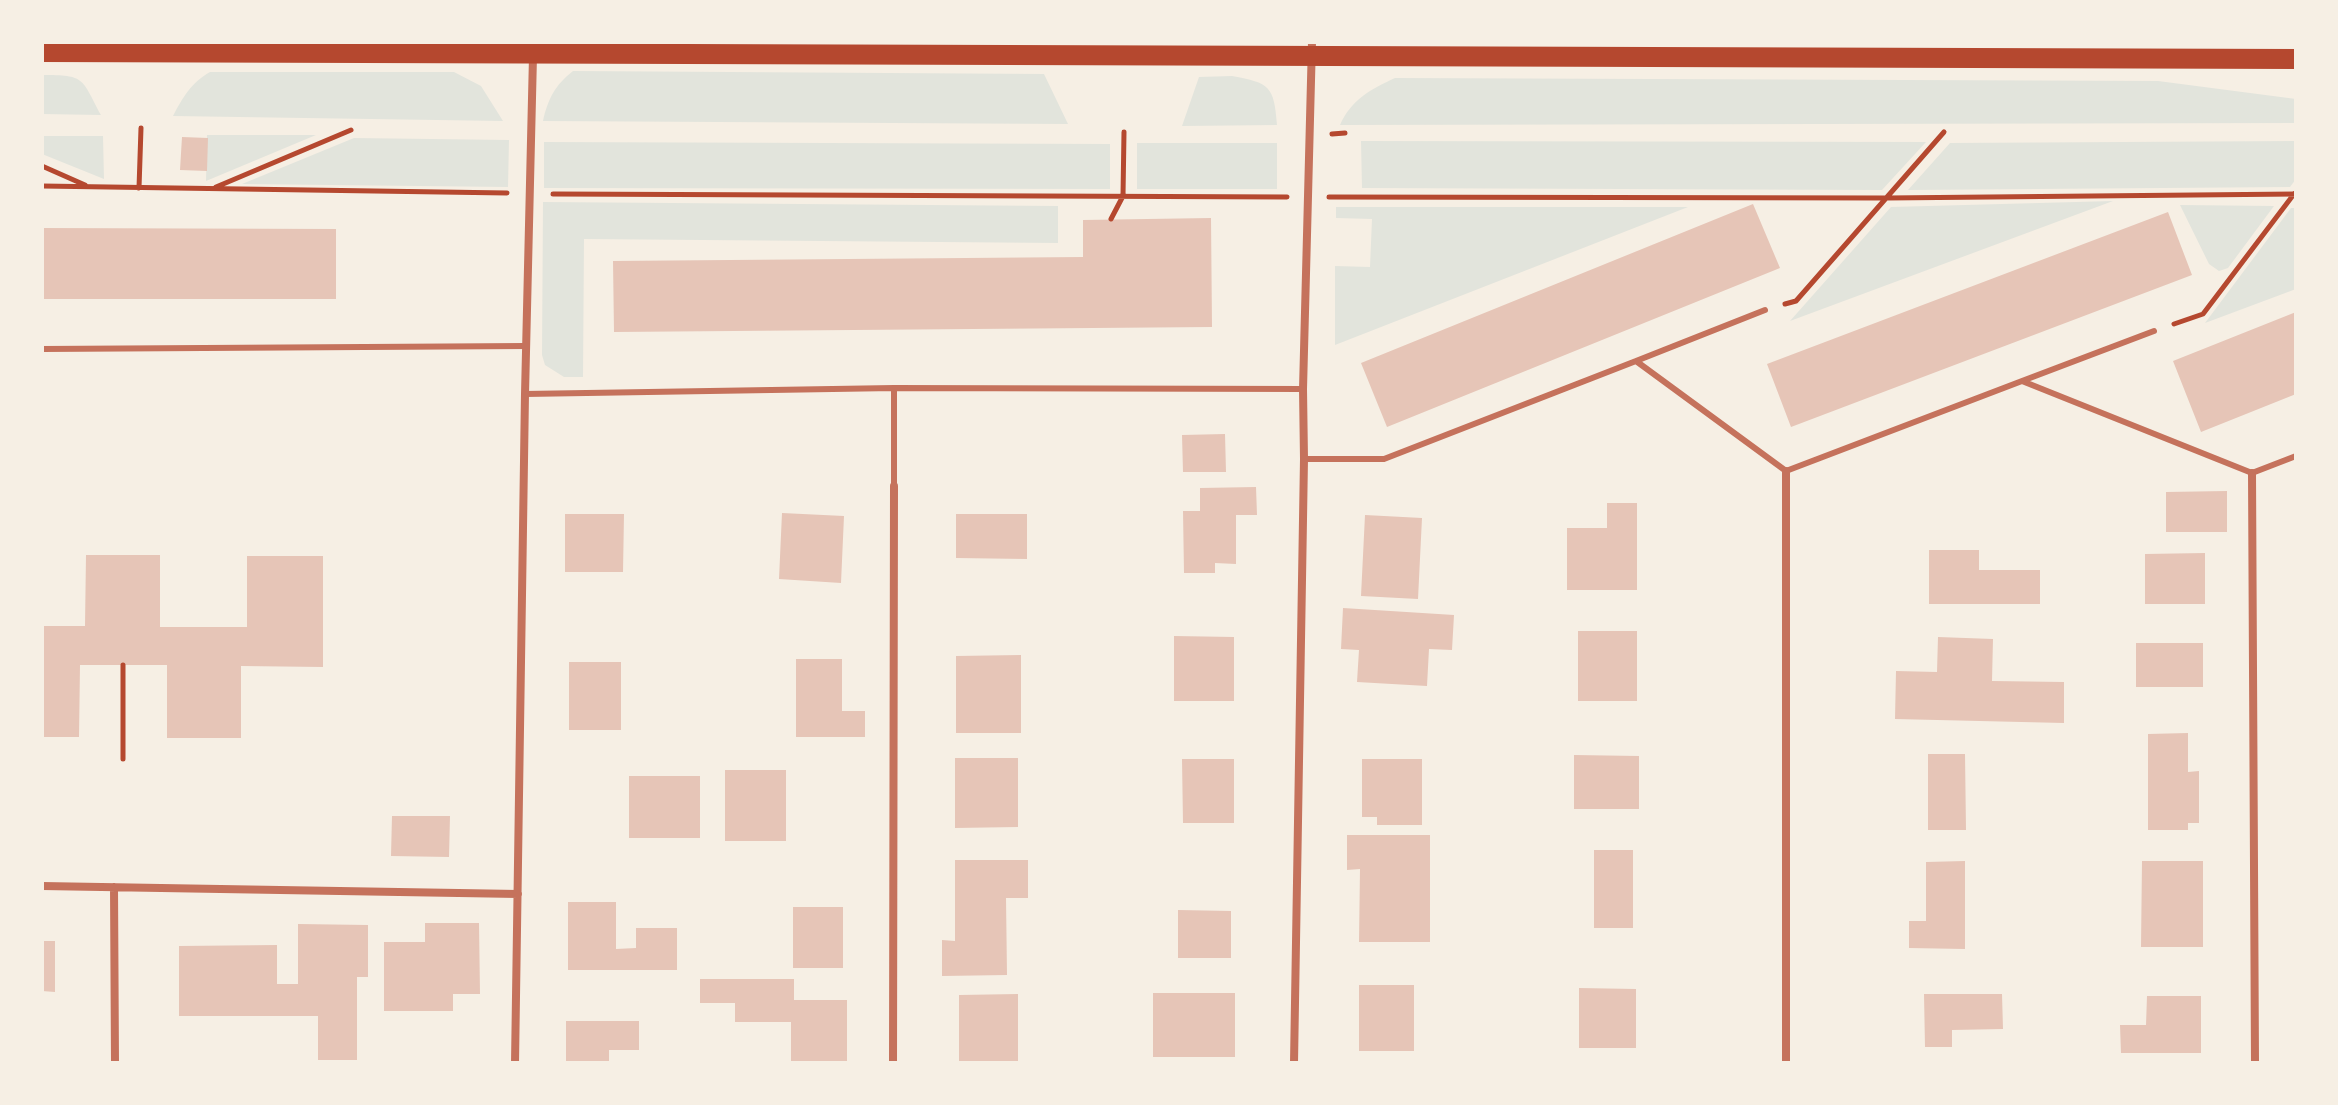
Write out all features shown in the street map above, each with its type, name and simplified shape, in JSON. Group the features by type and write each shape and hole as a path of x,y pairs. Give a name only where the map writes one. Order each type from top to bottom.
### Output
{"main road":[{"path":"42,52 254,47 533,52 1312,48 2296,59"}],"street":[{"path":"1294,1063 1303,389 1312,48"},
{"path":"515,1063 533,52"},
{"path":"1786,471 1786,1063"},
{"path":"2252,473 2255,1063"},
{"path":"893,1063 894,486"},
{"path":"42,886 518,894"},
{"path":"114,887 115,1063"}],"lane":[{"path":"1304,459 1384,459 1765,310"},
{"path":"1636,361 1786,471 2154,331"},
{"path":"42,349 526,346"},
{"path":"2022,381 2252,473 2296,456"},
{"path":"894,388 894,486"},
{"path":"525,394 894,388 1303,389"}],"path":[{"path":"139,188 141,128"},
{"path":"212,188 351,130"},
{"path":"1111,219 1123,196 1124,132"},
{"path":"1765,310 1796,301 1944,132"},
{"path":"42,166 90,187"},
{"path":"42,186 509,193"},
{"path":"1345,197 1887,198 2296,193"},
{"path":"2154,331 2203,314 2296,193"},
{"path":"544,194 1283,197"},
{"path":"123,665 123,759"}],"shaded area":[{"path":"573,71 1044,74 1068,124 543,121 553,93"},
{"path":"210,72 454,72 481,86 503,121 173,116 188,91"},
{"path":"42,75 67,76 80,81 101,115 42,114"},
{"path":"1232,76 1255,81 1268,88 1274,102 1277,125 1182,126 1199,77"},
{"path":"1395,78 2158,81 2296,99 2296,123 1340,125 1363,96"},
{"path":"207,135 316,135 206,181"},
{"path":"42,136 103,136 104,179 42,154"},
{"path":"354,138 509,140 508,187 242,184"},
{"path":"1361,141 1926,142 1882,190 1362,188"},
{"path":"2296,141 2296,179 2290,187 1908,190 1950,143"},
{"path":"544,142 1110,144 1110,189 544,188"},
{"path":"1137,143 1277,143 1277,189 1137,189"},
{"path":"2113,201 1790,321 1891,207"},
{"path":"543,202 1058,206 1058,243 584,239 583,377 564,377 545,365 542,355"},
{"path":"2180,205 2274,206 2228,268 2219,271 2209,264"},
{"path":"1336,207 1688,207 1335,345 1335,266 1370,267 1372,219 1336,218"},
{"path":"2291,208 2296,208 2296,289 2205,323"}],"building":[{"path":"182,137 208,138 207,171 180,170"},
{"path":"1753,204 1780,268 1387,427 1361,363"},
{"path":"2168,212 2192,275 1791,427 1767,364"},
{"path":"1211,218 1212,327 614,332 613,261 1083,257 1083,220"},
{"path":"42,228 336,229 336,299 42,299"},
{"path":"2296,312 2296,394 2201,432 2173,361"},
{"path":"1225,434 1226,472 1183,472 1182,435"},
{"path":"1256,487 1257,515 1236,515 1236,564 1215,563 1215,573 1184,573 1183,511 1200,511 1200,488"},
{"path":"2227,491 2227,532 2166,532 2166,492"},
{"path":"1607,503 1637,503 1637,590 1567,590 1567,528 1607,528"},
{"path":"782,513 844,516 841,583 779,579"},
{"path":"565,514 624,514 623,572 565,572"},
{"path":"956,514 1027,514 1027,559 956,558"},
{"path":"1365,515 1422,518 1418,599 1361,596"},
{"path":"1929,550 1979,550 1979,570 2040,570 2040,604 1929,604"},
{"path":"2205,553 2205,604 2145,604 2145,554"},
{"path":"86,555 160,555 160,627 247,627 247,556 323,556 323,667 241,666 241,738 167,738 167,665 80,665 79,737 42,737 42,626 85,626"},
{"path":"1343,608 1454,615 1452,650 1429,649 1427,686 1357,682 1359,650 1341,649"},
{"path":"1578,631 1637,631 1637,701 1578,701"},
{"path":"1174,636 1234,637 1234,701 1174,701"},
{"path":"1938,637 1993,639 1992,681 2064,682 2064,723 1895,719 1896,671 1937,672"},
{"path":"2136,643 2203,643 2203,687 2136,687"},
{"path":"1021,655 1021,733 956,733 956,656"},
{"path":"796,659 842,659 842,711 865,711 865,737 796,737"},
{"path":"569,662 621,662 621,730 569,730"},
{"path":"2188,733 2188,772 2199,771 2199,823 2188,823 2188,830 2148,830 2148,734"},
{"path":"1928,754 1965,754 1966,830 1928,830"},
{"path":"1574,755 1639,756 1639,809 1574,809"},
{"path":"955,758 1018,758 1018,827 955,828"},
{"path":"1182,759 1234,759 1234,823 1183,823"},
{"path":"1362,759 1422,759 1422,825 1377,825 1377,817 1362,817"},
{"path":"725,770 786,770 786,841 725,841"},
{"path":"629,776 700,776 700,838 629,838"},
{"path":"392,816 450,816 449,857 391,856"},
{"path":"1347,835 1430,835 1430,942 1359,942 1360,869 1347,870"},
{"path":"1594,850 1633,850 1633,928 1594,928"},
{"path":"955,860 1028,860 1028,898 1006,898 1007,975 942,976 942,940 955,941"},
{"path":"1965,861 1965,949 1909,948 1909,921 1926,921 1926,862"},
{"path":"2142,861 2203,861 2203,947 2141,947"},
{"path":"568,902 616,902 616,949 636,948 636,928 677,928 677,970 568,970"},
{"path":"793,907 843,907 843,968 793,968"},
{"path":"1178,910 1231,911 1231,958 1178,958"},
{"path":"425,923 479,923 480,994 453,994 453,1011 384,1011 384,942 425,942"},
{"path":"298,924 368,925 368,977 357,977 357,1060 318,1060 318,1016 179,1016 179,946 277,945 277,984 298,984"},
{"path":"42,941 55,941 55,992 42,991"},
{"path":"700,979 794,979 794,1000 847,1000 847,1063 791,1063 791,1022 735,1022 735,1003 700,1003"},
{"path":"1359,985 1414,985 1414,1051 1359,1051"},
{"path":"1579,988 1636,989 1636,1048 1579,1048"},
{"path":"1153,993 1235,993 1235,1057 1153,1057"},
{"path":"1018,994 1018,1063 959,1063 959,995"},
{"path":"1924,994 2002,994 2003,1029 1952,1030 1952,1047 1925,1047"},
{"path":"2147,996 2201,996 2201,1053 2121,1053 2120,1025 2146,1025"},
{"path":"566,1021 639,1021 639,1050 609,1050 609,1063 566,1063"}]}
